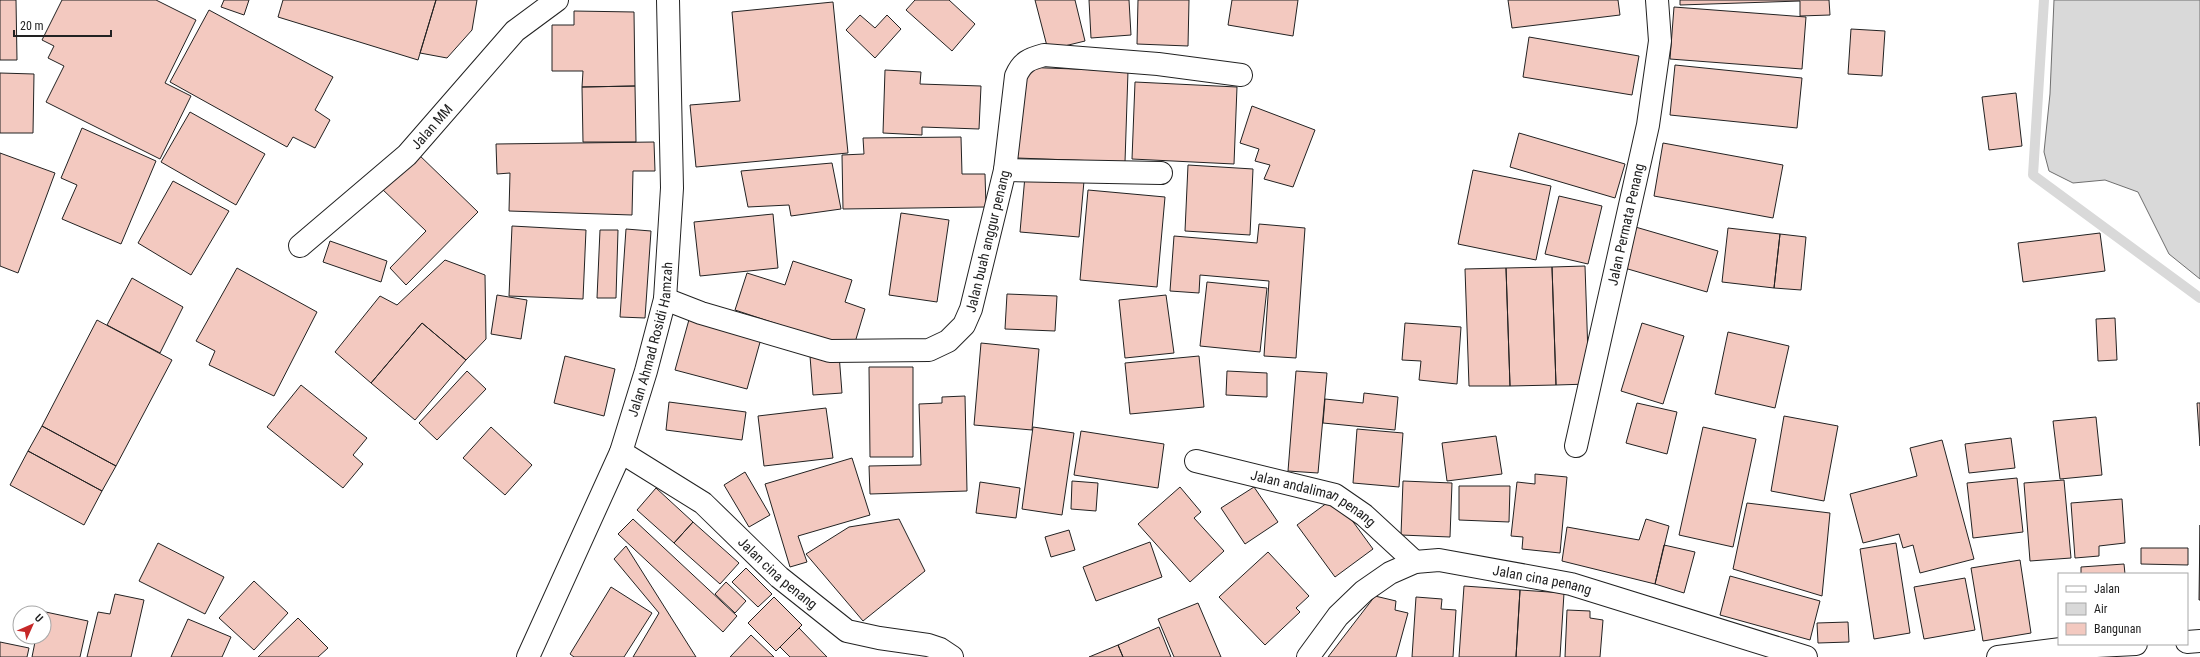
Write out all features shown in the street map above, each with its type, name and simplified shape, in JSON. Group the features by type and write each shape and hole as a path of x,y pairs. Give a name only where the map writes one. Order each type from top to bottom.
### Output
{"street":[{"name":"Jalan MM","path":"300,246 407,155 515,31 557,0"},
{"name":"Jalan Ahmad Rosidi Hamzah","path":"528,657 621,452 646,370 665,299 672,188 668,0"},
{"name":"Jalan Permata Penang","path":"1576,446 1648,125 1660,41 1657,0"},
{"name":"Jalan buah anggur penang","path":"665,299 701,313 830,351 929,350 948,341 964,325 971,309 1005,170 1016,76 1020,66 1029,59 1044,55 1158,64 1241,75"},
{"path":"1005,170 1161,172"},
{"name":"Jalan cina penang","path":"621,452 703,503 779,577 847,631 879,638 928,645 940,649 952,657"},
{"name":"Jalan andaliman penang","path":"1196,461 1335,495 1364,515 1415,562"},
{"name":"Jalan cina penang","path":"1308,657 1338,616 1364,591 1390,573 1415,562 1439,560 1571,584 1806,657"},
{"path":"2188,642 2200,641"},
{"path":"1998,657 2077,647 2116,645"}],"water":[{"path":"2054,0 2200,0 2200,279 2169,254 2138,192 2105,180 2073,183 2049,171 2044,152 2050,94"}],"building":[{"path":"0,0 16,0 17,60 0,60"},
{"path":"62,0 156,0 196,20 165,83 191,96 160,159 46,102 64,66 48,58 54,46 42,40"},
{"path":"224,0 249,0 244,15 221,7"},
{"path":"283,0 436,0 418,60 278,17"},
{"path":"436,0 477,0 472,30 447,58 420,53"},
{"path":"915,0 949,0 975,24 952,51 906,10"},
{"path":"1035,0 1075,0 1085,41 1048,50"},
{"path":"1089,0 1129,0 1131,35 1091,38"},
{"path":"1138,0 1189,0 1188,46 1137,44"},
{"path":"1232,0 1298,0 1293,36 1228,25"},
{"path":"1508,0 1618,0 1620,15 1512,28"},
{"path":"1680,0 1829,0 1830,15 1800,16 1800,1 1680,5"},
{"path":"833,2 848,153 696,167 690,105 740,101 732,12"},
{"path":"1674,7 1806,17 1802,69 1670,59"},
{"path":"209,10 333,77 315,110 330,120 315,148 293,137 287,147 170,82"},
{"path":"574,11 634,12 635,86 582,87 583,71 552,71 552,25 574,25"},
{"path":"860,15 875,28 887,15 901,29 875,58 846,30"},
{"path":"1851,29 1885,31 1882,76 1848,74"},
{"path":"1529,37 1639,56 1632,95 1523,77"},
{"path":"1675,65 1802,78 1797,128 1670,115"},
{"path":"1020,67 1128,71 1125,162 1017,158"},
{"path":"885,70 921,72 920,84 981,86 979,129 922,127 922,135 883,133"},
{"path":"0,73 34,74 33,133 0,133"},
{"path":"1135,82 1237,87 1234,164 1132,159"},
{"path":"635,86 636,142 583,142 582,87"},
{"path":"2016,93 2022,146 1989,150 1982,97"},
{"path":"1252,106 1315,130 1293,187 1264,179 1270,165 1255,161 1259,149 1240,143"},
{"path":"190,112 265,154 236,205 161,162"},
{"path":"82,128 156,161 121,244 62,219 77,185 61,178"},
{"path":"1519,133 1625,164 1615,198 1510,167"},
{"path":"961,137 962,174 985,174 986,207 843,209 842,155 864,154 863,138"},
{"path":"654,142 655,171 633,171 632,215 509,211 510,173 497,174 496,144"},
{"path":"1663,143 1783,165 1773,218 1654,196"},
{"path":"416,152 478,212 406,285 390,268 426,231 381,188"},
{"path":"0,153 55,173 18,273 0,266"},
{"path":"832,163 841,209 791,216 789,205 748,207 741,171"},
{"path":"1188,165 1253,169 1250,235 1185,231"},
{"path":"1473,170 1551,186 1536,260 1458,244"},
{"path":"1025,176 1084,181 1079,237 1020,232"},
{"path":"173,181 229,211 191,275 138,243"},
{"path":"1088,190 1165,197 1157,287 1080,280"},
{"path":"1559,196 1602,206 1588,264 1545,254"},
{"path":"901,213 949,220 937,302 889,295"},
{"path":"773,214 778,268 700,276 694,222"},
{"path":"1259,224 1305,228 1296,358 1264,356 1269,281 1200,275 1199,293 1170,291 1174,236 1257,243"},
{"path":"512,226 586,230 583,299 509,296"},
{"path":"1632,226 1718,251 1707,292 1621,267"},
{"path":"1728,228 1780,234 1774,288 1722,282"},
{"path":"626,229 651,231 645,318 620,317"},
{"path":"600,230 618,230 616,298 597,298"},
{"path":"2100,233 2105,271 2023,282 2018,243"},
{"path":"1780,234 1806,237 1801,290 1774,288"},
{"path":"330,241 387,261 381,282 323,262"},
{"path":"445,260 485,275 486,339 466,360 422,323 371,383 335,352 380,296 397,305"},
{"path":"793,261 852,280 845,302 865,309 853,349 735,310 747,273 785,285"},
{"path":"1585,266 1589,384 1556,385 1552,267"},
{"path":"1552,267 1556,385 1510,386 1506,268"},
{"path":"237,268 317,312 274,396 209,365 215,351 196,341"},
{"path":"1506,268 1510,386 1469,386 1465,269"},
{"path":"132,278 183,307 160,353 107,325"},
{"path":"1207,282 1267,288 1260,352 1200,346"},
{"path":"1007,294 1057,296 1055,331 1005,329"},
{"path":"497,295 527,300 521,339 491,334"},
{"path":"1166,295 1174,353 1125,358 1119,300"},
{"path":"690,316 762,335 747,389 675,370"},
{"path":"2115,318 2117,360 2098,361 2096,319"},
{"path":"97,320 172,360 116,466 42,426"},
{"path":"422,323 466,360 415,420 371,383"},
{"path":"1405,323 1461,327 1457,384 1419,380 1421,361 1402,360"},
{"path":"1642,323 1684,336 1663,404 1621,391"},
{"path":"1728,332 1789,346 1775,408 1715,394"},
{"path":"981,343 1039,349 1032,430 974,425"},
{"path":"839,354 842,393 813,395 810,356"},
{"path":"565,356 615,369 604,416 554,403"},
{"path":"1199,356 1204,407 1130,414 1125,363"},
{"path":"869,367 913,367 913,457 870,457"},
{"path":"467,371 486,389 437,440 419,423"},
{"path":"1227,371 1267,373 1267,397 1226,395"},
{"path":"1296,371 1327,373 1318,473 1288,471"},
{"path":"301,385 367,438 353,455 363,464 343,488 267,427"},
{"path":"1364,393 1398,397 1395,430 1323,423 1325,399 1363,403"},
{"path":"965,396 967,491 870,494 869,466 921,465 919,404 942,403 942,397"},
{"path":"669,402 746,412 742,440 666,430"},
{"path":"1637,403 1677,412 1667,454 1626,443"},
{"path":"2197,403 2200,403 2200,446"},
{"path":"826,408 833,458 764,466 758,416"},
{"path":"1784,416 1838,426 1824,501 1771,491"},
{"path":"2096,417 2102,475 2060,479 2053,421"},
{"path":"42,426 116,466 102,491 28,451"},
{"path":"491,427 532,465 505,495 463,458"},
{"path":"1033,427 1074,433 1062,515 1022,509"},
{"path":"1703,427 1756,439 1733,547 1679,535"},
{"path":"1357,429 1403,433 1399,487 1353,483"},
{"path":"1081,431 1164,444 1158,488 1074,475"},
{"path":"1496,436 1502,474 1447,481 1442,443"},
{"path":"2011,438 2015,468 1969,473 1965,444"},
{"path":"1942,440 1974,559 1920,573 1913,545 1903,548 1899,534 1863,543 1850,494 1917,476 1910,448"},
{"path":"28,451 102,491 84,525 10,485"},
{"path":"852,458 870,515 798,536 807,562 790,567 765,484"},
{"path":"745,472 770,515 749,527 724,485"},
{"path":"1535,474 1567,477 1560,553 1522,549 1523,537 1511,536 1517,482 1535,484"},
{"path":"2017,478 2023,532 1973,538 1967,483"},
{"path":"2064,480 2071,558 2030,561 2024,483"},
{"path":"1072,481 1098,483 1096,511 1071,509"},
{"path":"1403,481 1452,483 1450,537 1401,535"},
{"path":"980,482 1020,488 1016,518 976,513"},
{"path":"1459,486 1510,486 1509,522 1459,520"},
{"path":"1180,487 1201,512 1194,518 1224,551 1190,582 1138,524"},
{"path":"1254,487 1278,522 1245,544 1221,508"},
{"path":"656,488 693,522 674,543 637,510"},
{"path":"1335,497 1373,549 1335,577 1297,525"},
{"path":"2122,499 2125,543 2099,546 2099,556 2075,558 2071,503"},
{"path":"1747,503 1830,513 1822,596 1733,569"},
{"path":"633,519 737,616 723,632 618,534"},
{"path":"899,519 925,571 863,621 806,554 849,527"},
{"path":"1646,519 1669,526 1655,584 1562,561 1567,527 1639,540"},
{"path":"693,522 739,563 720,584 674,543"},
{"path":"2200,525 2200,600 2199,600"},
{"path":"1069,530 1075,550 1051,557 1045,537"},
{"path":"1150,542 1162,577 1096,601 1083,567"},
{"path":"158,543 224,577 205,614 139,581"},
{"path":"1896,543 1910,633 1874,639 1860,549"},
{"path":"1664,545 1695,552 1684,593 1655,584"},
{"path":"626,546 696,657 633,657 659,613 614,559"},
{"path":"2141,548 2188,548 2188,565 2141,564"},
{"path":"1268,552 1309,596 1296,608 1300,612 1265,645 1219,597"},
{"path":"2020,560 2031,633 1983,641 1971,568"},
{"path":"2124,564 2125,573 2081,573 2081,567"},
{"path":"746,568 772,594 758,607 732,582"},
{"path":"1730,576 1820,601 1810,640 1720,615"},
{"path":"1965,578 1975,630 1924,639 1914,587"},
{"path":"254,581 288,613 254,650 219,618"},
{"path":"726,582 746,601 735,613 715,594"},
{"path":"1464,586 1520,590 1516,657 1459,657"},
{"path":"611,587 652,613 624,657 574,657 570,654"},
{"path":"1520,590 1564,593 1560,657 1516,657"},
{"path":"115,594 144,600 131,657 87,657 98,612 110,614"},
{"path":"1375,596 1396,601 1395,610 1408,613 1396,657 1328,657"},
{"path":"774,597 802,625 776,651 748,623"},
{"path":"1416,597 1442,599 1441,609 1456,610 1453,657 1412,657"},
{"path":"1198,603 1221,657 1174,657 1158,619"},
{"path":"1567,610 1590,611 1590,618 1603,620 1600,657 1565,657"},
{"path":"52,613 88,621 80,657 32,657 34,645 52,645"},
{"path":"298,618 328,648 318,657 258,657"},
{"path":"188,619 231,637 222,657 171,657"},
{"path":"1848,622 1849,642 1818,643 1817,623"},
{"path":"1159,627 1171,657 1123,657 1118,645"},
{"path":"799,628 827,657 790,657 780,647"},
{"path":"751,635 774,657 730,657"},
{"path":"0,642 29,648 27,657 0,657"},
{"path":"1118,645 1123,657 1089,657"}],"waterway":[{"path":"2044,0 2033,175 2200,298"}]}
